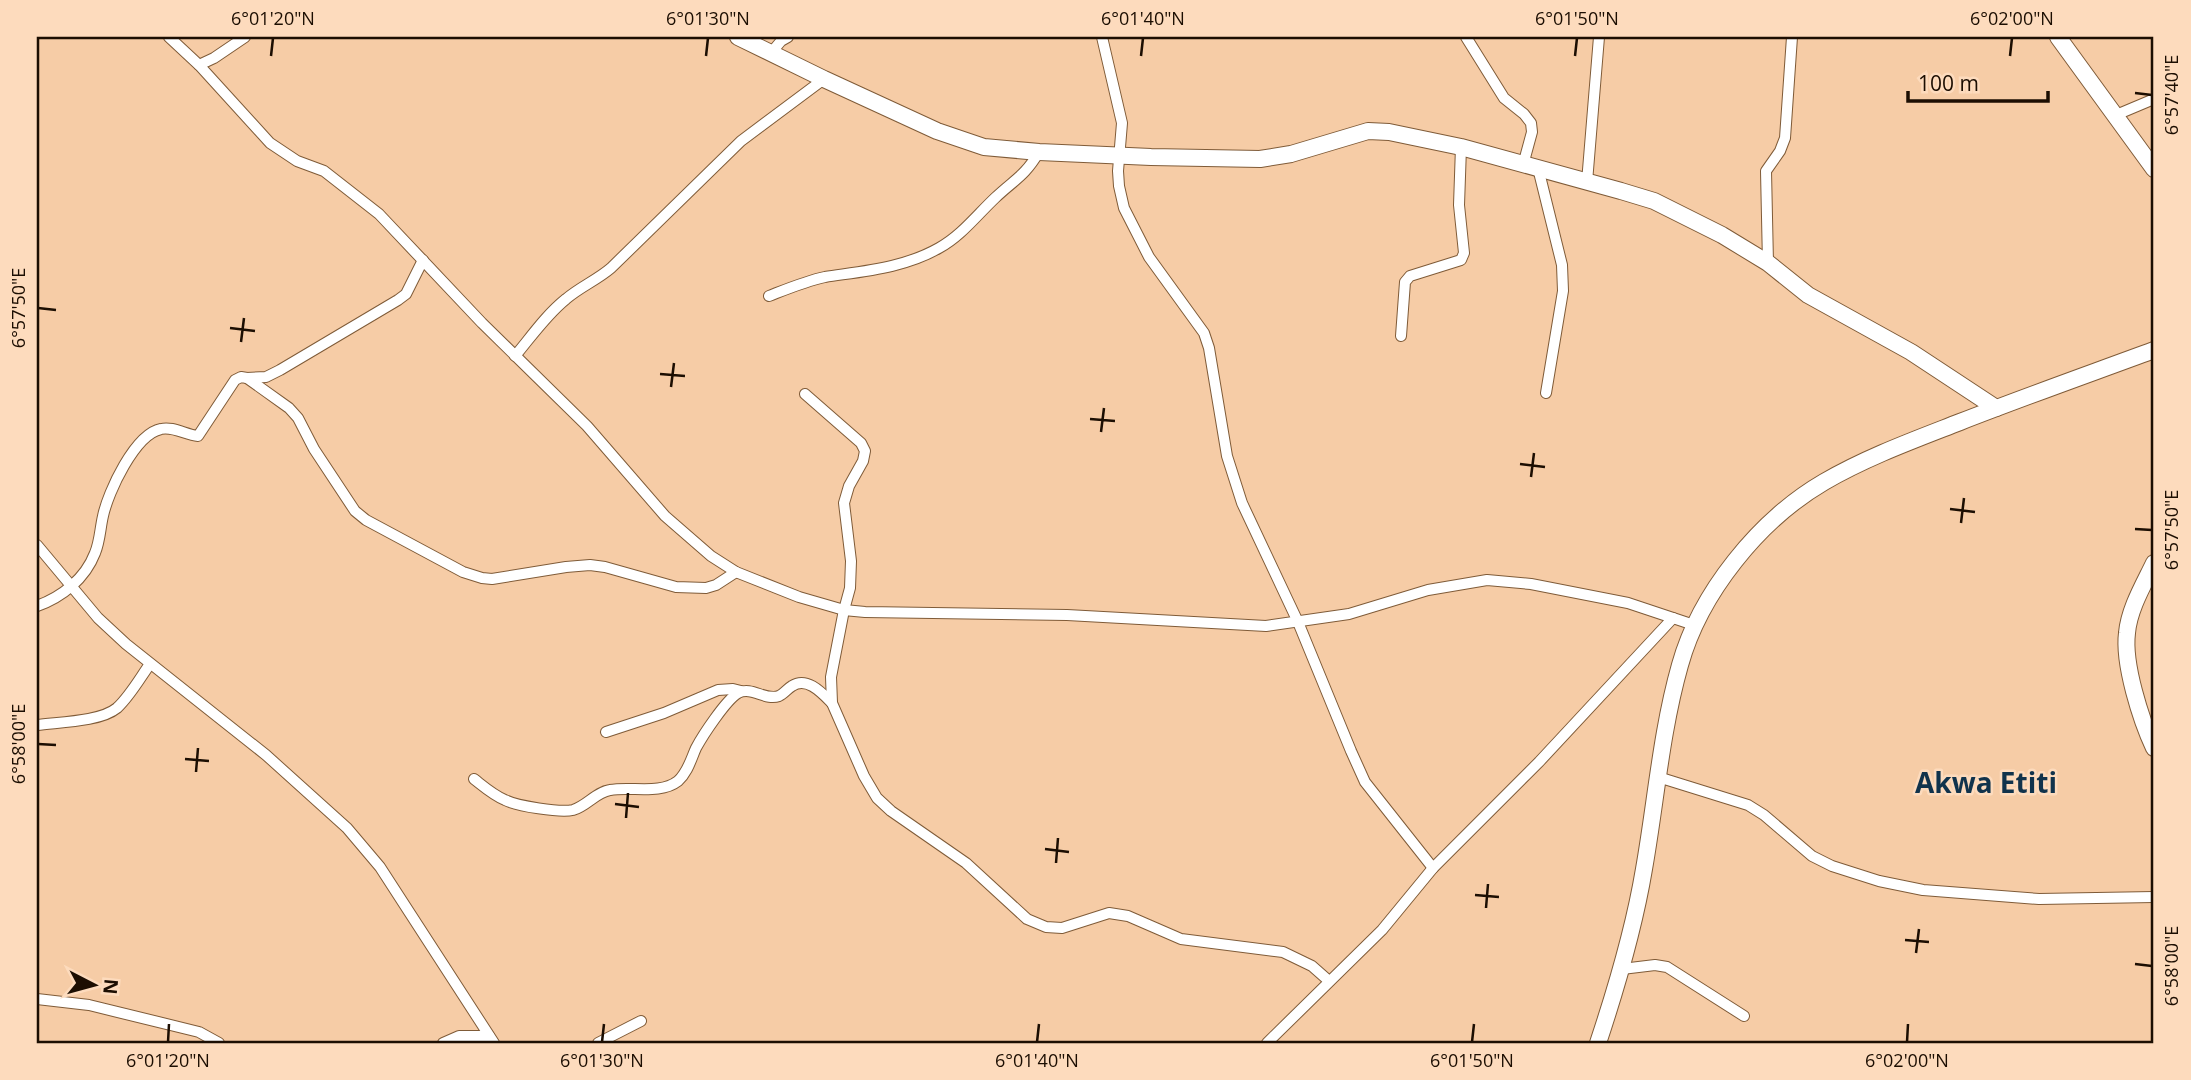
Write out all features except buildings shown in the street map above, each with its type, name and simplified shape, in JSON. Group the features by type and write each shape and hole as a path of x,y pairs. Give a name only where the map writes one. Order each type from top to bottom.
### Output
{"main road":[{"path":"738,37 962,141 984,146 1039,152 1260,159 1291,154 1368,131 1389,132 1461,147 1654,201 1722,235 1768,263 1808,295 1911,352 1996,408"},
{"path":"2058,37 2154,169"},
{"path":"1598,1043 1622,969 1637,909 1670,704 1680,663 1694,625 1722,578 1742,553 1794,502 1853,466 1996,408 2154,351"},
{"path":"2154,563 2130,618 2126,648 2146,731 2154,748"}],"street":[{"path":"169,37 199,65 270,143 297,161 324,172 379,214 515,356 587,426 665,516 711,556 736,572 799,597 844,610 1067,615 1266,626 1349,614 1428,590 1487,580 1531,584 1616,601 1694,625"},
{"path":"199,65 245,37"},
{"path":"771,53 788,37"},
{"path":"1102,37 1122,123 1119,187 1124,208 1149,257 1204,333 1209,348 1227,456 1242,503 1298,622 1365,782 1433,868"},
{"path":"1466,37 1504,98 1531,123 1531,166 1562,265 1563,291 1546,393"},
{"path":"1587,182 1599,37"},
{"path":"1768,263 1766,171 1780,151 1785,138 1792,37"},
{"path":"515,356 553,311 567,298 611,268 741,141 824,79"},
{"path":"2116,115 2154,99"},
{"path":"1401,336 1405,282 1410,276 1461,260 1464,253 1459,205 1461,147"},
{"path":"769,296 810,281 904,263 940,248 1020,178 1039,152"},
{"path":"37,606 49,602 73,586 95,555 103,514 113,489 134,451 150,433 168,428 198,436 234,380 241,377 266,377 398,300 406,294 423,260"},
{"path":"247,378 289,408 298,418 314,449 355,511 366,520 463,572 492,579 590,565 676,586 706,588 736,572"},
{"path":"804,394 861,443 865,451 844,503 851,561 850,588 831,677 832,703"},
{"path":"37,545 98,618 126,644 266,755 347,828 380,867 491,1039"},
{"path":"1268,1043 1382,930 1433,868 1539,762 1673,618"},
{"path":"37,725 91,718 107,713 116,708 150,664"},
{"path":"606,732 664,713 718,690 753,691 771,698 782,695 793,684 806,684 818,689 832,703 864,776 877,798 891,811 966,863 1027,919 1046,927 1062,928 1109,913 1128,916 1181,939 1283,952 1306,962 1329,981"},
{"path":"474,779 506,801 571,810 610,790 664,787 676,783 683,776 697,748 733,697 741,691"},
{"path":"1658,777 1748,805 1764,815 1812,856 1832,866 1879,881 1923,890 2039,899 2154,897"},
{"path":"1622,969 1655,965 1667,967 1744,1016"},
{"path":"37,999 89,1005 199,1032 219,1043"},
{"path":"598,1043 641,1020"},
{"path":"443,1043 459,1036 491,1039"}],"district":[{"name":"Akwa Etiti","path":"1986,782"}]}
